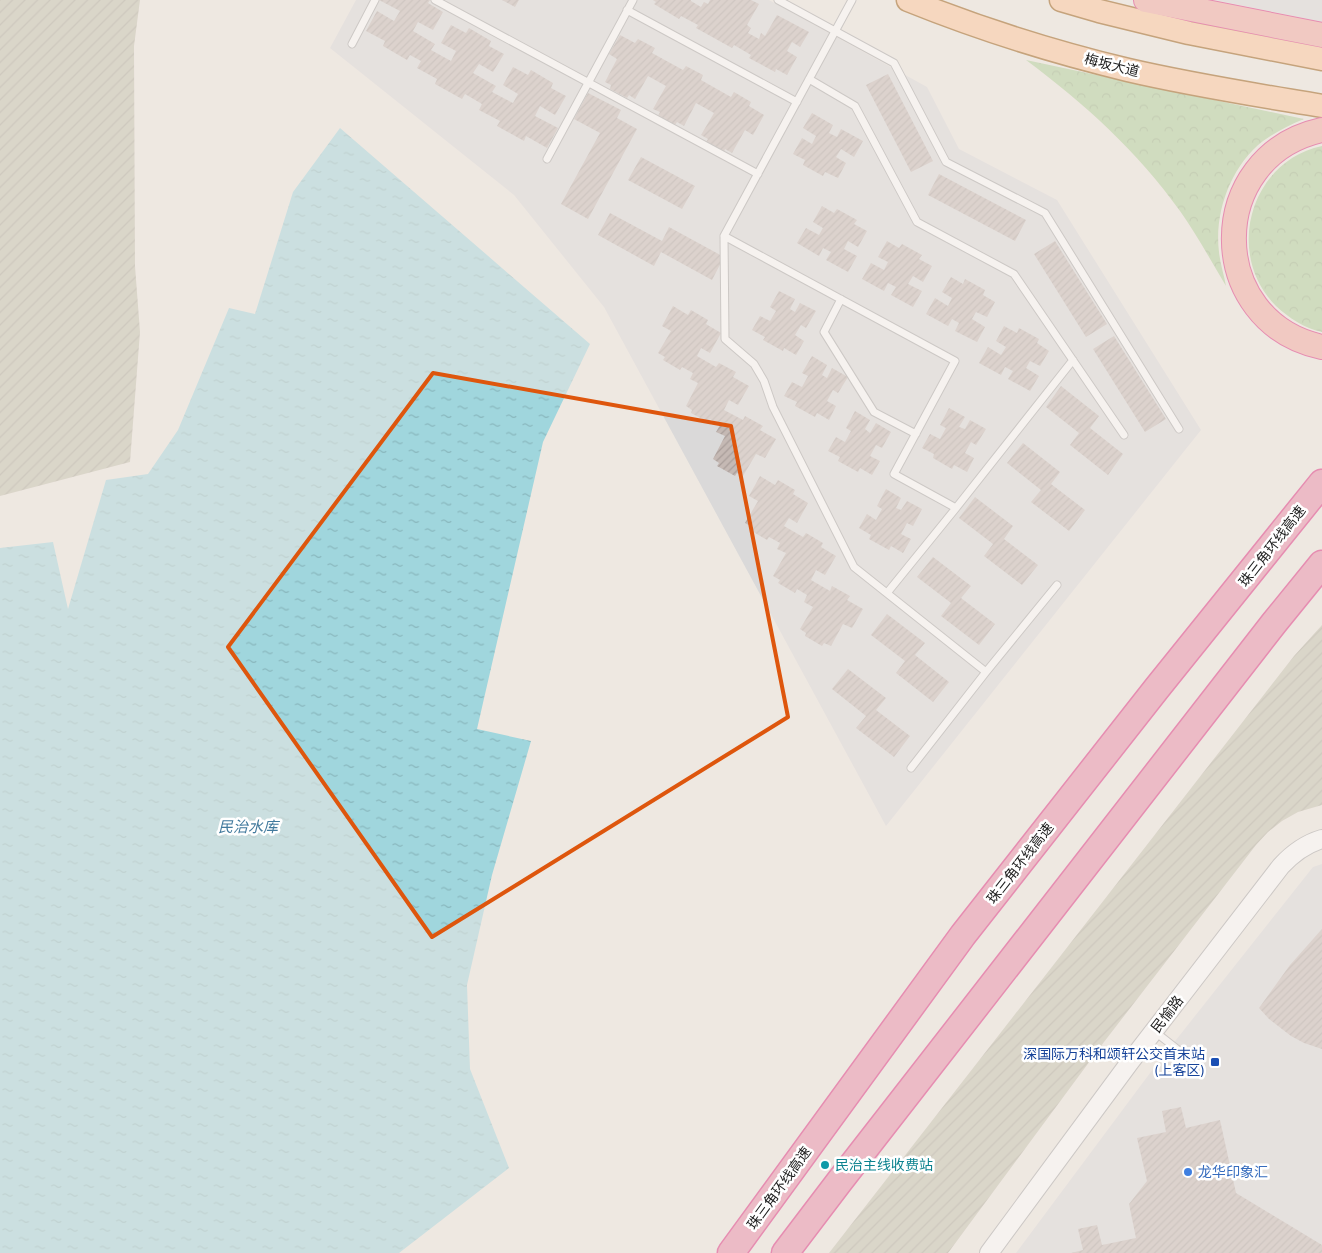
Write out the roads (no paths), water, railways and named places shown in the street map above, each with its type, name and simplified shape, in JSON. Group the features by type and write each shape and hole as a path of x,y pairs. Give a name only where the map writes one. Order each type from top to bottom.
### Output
{"highway":[{"path":"1146,0 1322,35"},
{"path":"1322,130 1308,133 1289,142 1272,154 1257,170 1242,195 1237,208 1233,229 1234,251 1238,272 1246,292 1258,309 1274,325 1292,337 1322,347"},
{"name":"珠三角环线高速","path":"731,1253 963,935 1322,482"},
{"path":"785,1253 1274,623 1322,564"},
{"path":"1274,623 1322,589"}],"main road":[{"name":"梅坂大道","path":"908,0 992,31 1074,56 1195,84 1322,106"},
{"path":"1061,0 1189,33 1322,59"}],"street":[{"name":"民愉路","path":"989,1253 1154,1031 1281,866 1300,848 1322,839"}],"lane":[{"path":"352,44 376,0"},
{"path":"434,0 758,174"},
{"path":"547,159 633,0"},
{"path":"778,0 894,63 946,162 1044,213 1179,429"},
{"path":"852,0 724,236 725,339 754,364 764,381 773,407 854,567 986,672"},
{"path":"627,10 797,102"},
{"path":"809,79 855,106 917,222 1014,274 1124,435"},
{"path":"724,236 955,361 894,474 956,508"},
{"path":"841,299 824,332 874,412 916,434"},
{"path":"887,593 1073,360"},
{"path":"911,768 1057,585"},
{"path":"1154,1031 1191,1060"}],"water":[{"name":"民治水库","path":"340,128 590,344 543,442 477,729 531,741 492,875 467,985 470,1069 509,1168 399,1253 0,1253 0,548 53,542 68,609 106,480 148,474 178,430 229,308 255,314 293,192"}],"place":[{"name":"深国际万科和颂轩公交首末站 (上客区)","path":"1215,1062"},
{"name":"民治主线收费站","path":"825,1165"},
{"name":"龙华印象汇","path":"1188,1172"}]}
